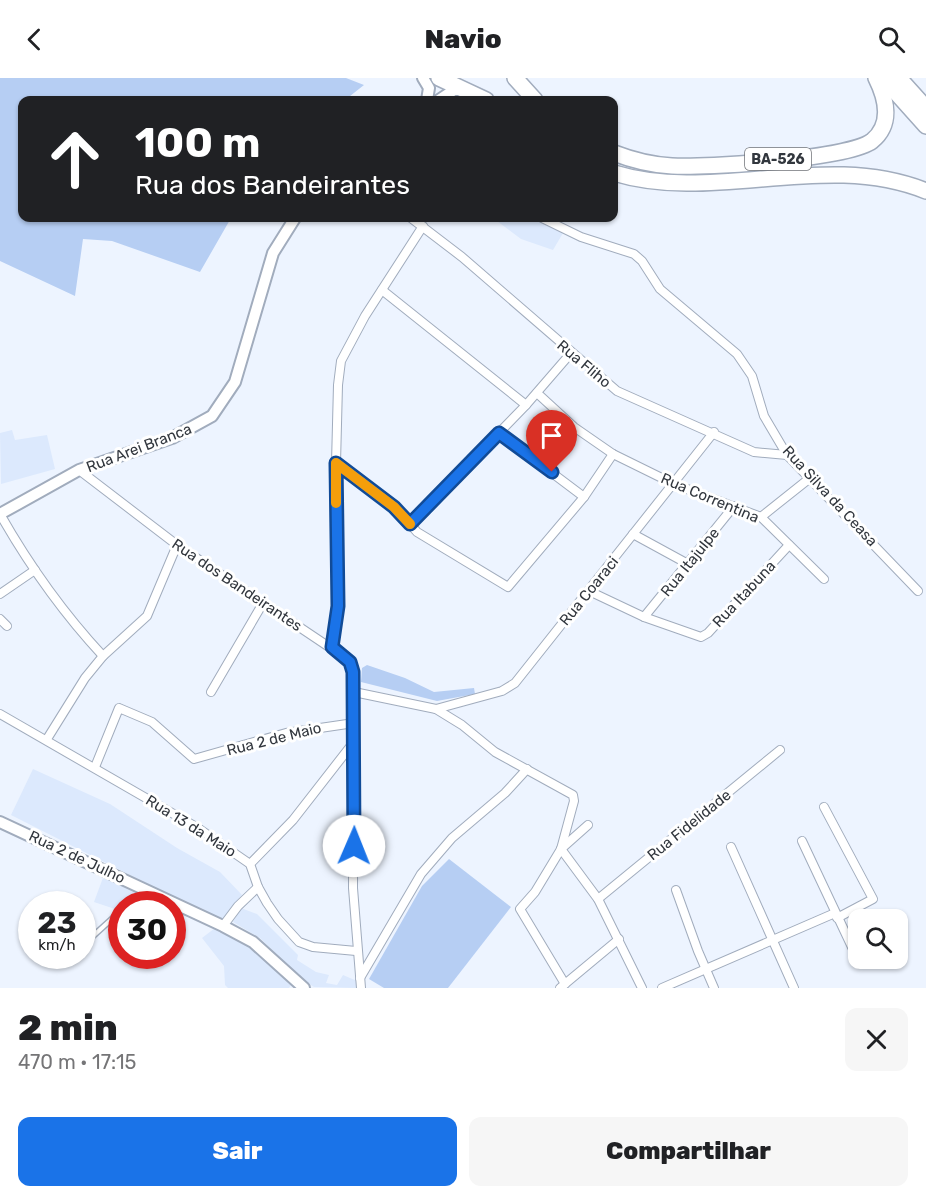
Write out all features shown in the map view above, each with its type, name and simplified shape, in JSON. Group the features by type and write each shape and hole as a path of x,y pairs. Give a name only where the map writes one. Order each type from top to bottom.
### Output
{"highway":[{"path":"515,78 531,96"},
{"name":"BA-526","path":"618,154 646,163 673,166 717,165 818,156 855,149 873,140 881,130 886,115 886,102 876,78"},
{"path":"883,78 926,126"},
{"path":"899,78 926,108"},
{"path":"430,81 466,90 478,96"},
{"path":"618,174 658,182 690,183 830,173 898,180 926,191"}],"main road":[{"path":"428,96 430,81"},
{"path":"447,96 454,90 466,90"},
{"name":"Rua Arei Branca","path":"0,514 79,470 172,438 212,416 235,382 273,254 293,222"},
{"name":"Rua 2 de Julho","path":"0,822 224,926 253,942 298,986"}],"street":[{"path":"430,81 440,96"},
{"name":"Rua Fliho","path":"417,222 605,382 631,399 714,432 759,454 787,455"},
{"name":"Rua Silva da Ceasa","path":"550,222 571,233 639,258 660,289 737,354 746,365 757,387 764,416 787,455 918,591"},
{"path":"332,647 338,606 336,463 338,385 341,361 382,290 423,226"},
{"path":"382,290 526,405"},
{"path":"410,524 526,405 571,353"},
{"name":"Rua Correntina","path":"537,393 574,427 613,454 674,484 761,517 824,579"},
{"name":"Rua Coaraci","path":"436,709 508,688 589,591 714,432"},
{"path":"499,433 584,497"},
{"path":"336,463 394,507 417,532 438,547 508,587 584,497 613,454"},
{"name":"Rua dos Bandeirantes","path":"79,470 177,545 332,647 352,666 354,692 353,888 356,951 361,988"},
{"path":"761,517 810,478"},
{"name":"Rua Itajulpe","path":"644,617 734,506"},
{"path":"0,514 35,570 76,626 103,657"},
{"path":"633,534 688,564"},
{"path":"47,739 70,700 103,657 147,616 177,545"},
{"name":"Rua Itabuna","path":"644,617 695,636 708,633 789,545"},
{"path":"0,594 35,570"},
{"path":"589,591 644,617"},
{"path":"211,692 262,603"},
{"path":"0,619 7,626"},
{"path":"354,692 436,709 462,725 495,753 571,793 575,798 561,849 535,892 521,908 520,914 563,986 619,939"},
{"name":"Rua 2 de Maio","path":"95,767 118,709 121,708 152,722 194,759 286,733 354,723"},
{"name":"Rua 13 da Maio","path":"0,714 198,828 250,864 258,887 278,919 299,942 313,947 356,951"},
{"path":"250,864 293,820 353,743"},
{"name":"Rua Fidelidade","path":"597,899 780,750"},
{"path":"360,978 421,874 452,838 505,793 527,769"},
{"path":"662,988 873,899 824,807"},
{"path":"561,849 588,825"},
{"path":"802,841 848,940"},
{"path":"732,847 794,988"},
{"path":"561,849 597,899 642,988"},
{"path":"224,926 238,906 258,887"},
{"path":"676,890 714,988"}],"lane":[{"path":"96,933 108,922"}],"shaded area":[{"path":"0,78 346,78 364,85 350,96 18,96 18,222 229,222 200,272 112,241 83,239 75,296 0,261"},
{"path":"498,222 540,222 563,233 553,250 521,239"},
{"path":"12,430 15,440 47,435 55,469 1,484 0,433"},
{"path":"367,665 405,678 434,692 474,688 475,694 437,701 361,682 362,668"},
{"path":"33,769 110,804 177,848 220,872 242,895 221,921 186,903 186,891 162,891 11,815"},
{"path":"449,859 511,907 448,988 384,988 369,979 422,886"},
{"path":"104,875 138,891 108,891 108,907 96,903"},
{"path":"241,908 257,914 298,955 297,960 316,972 329,975 326,983 337,985 343,975 357,981 358,988 314,987 299,977 260,938 233,922"},
{"path":"215,928 246,944 291,985 289,988 228,988 225,985 224,966 202,938"}],"slow traffic":[{"path":"336,503 336,463 402,513 410,524"}],"route":[{"path":"354,846 353,672 350,662 332,647 338,606 335,538 336,463 402,513 410,524 499,433 552,472"}]}
